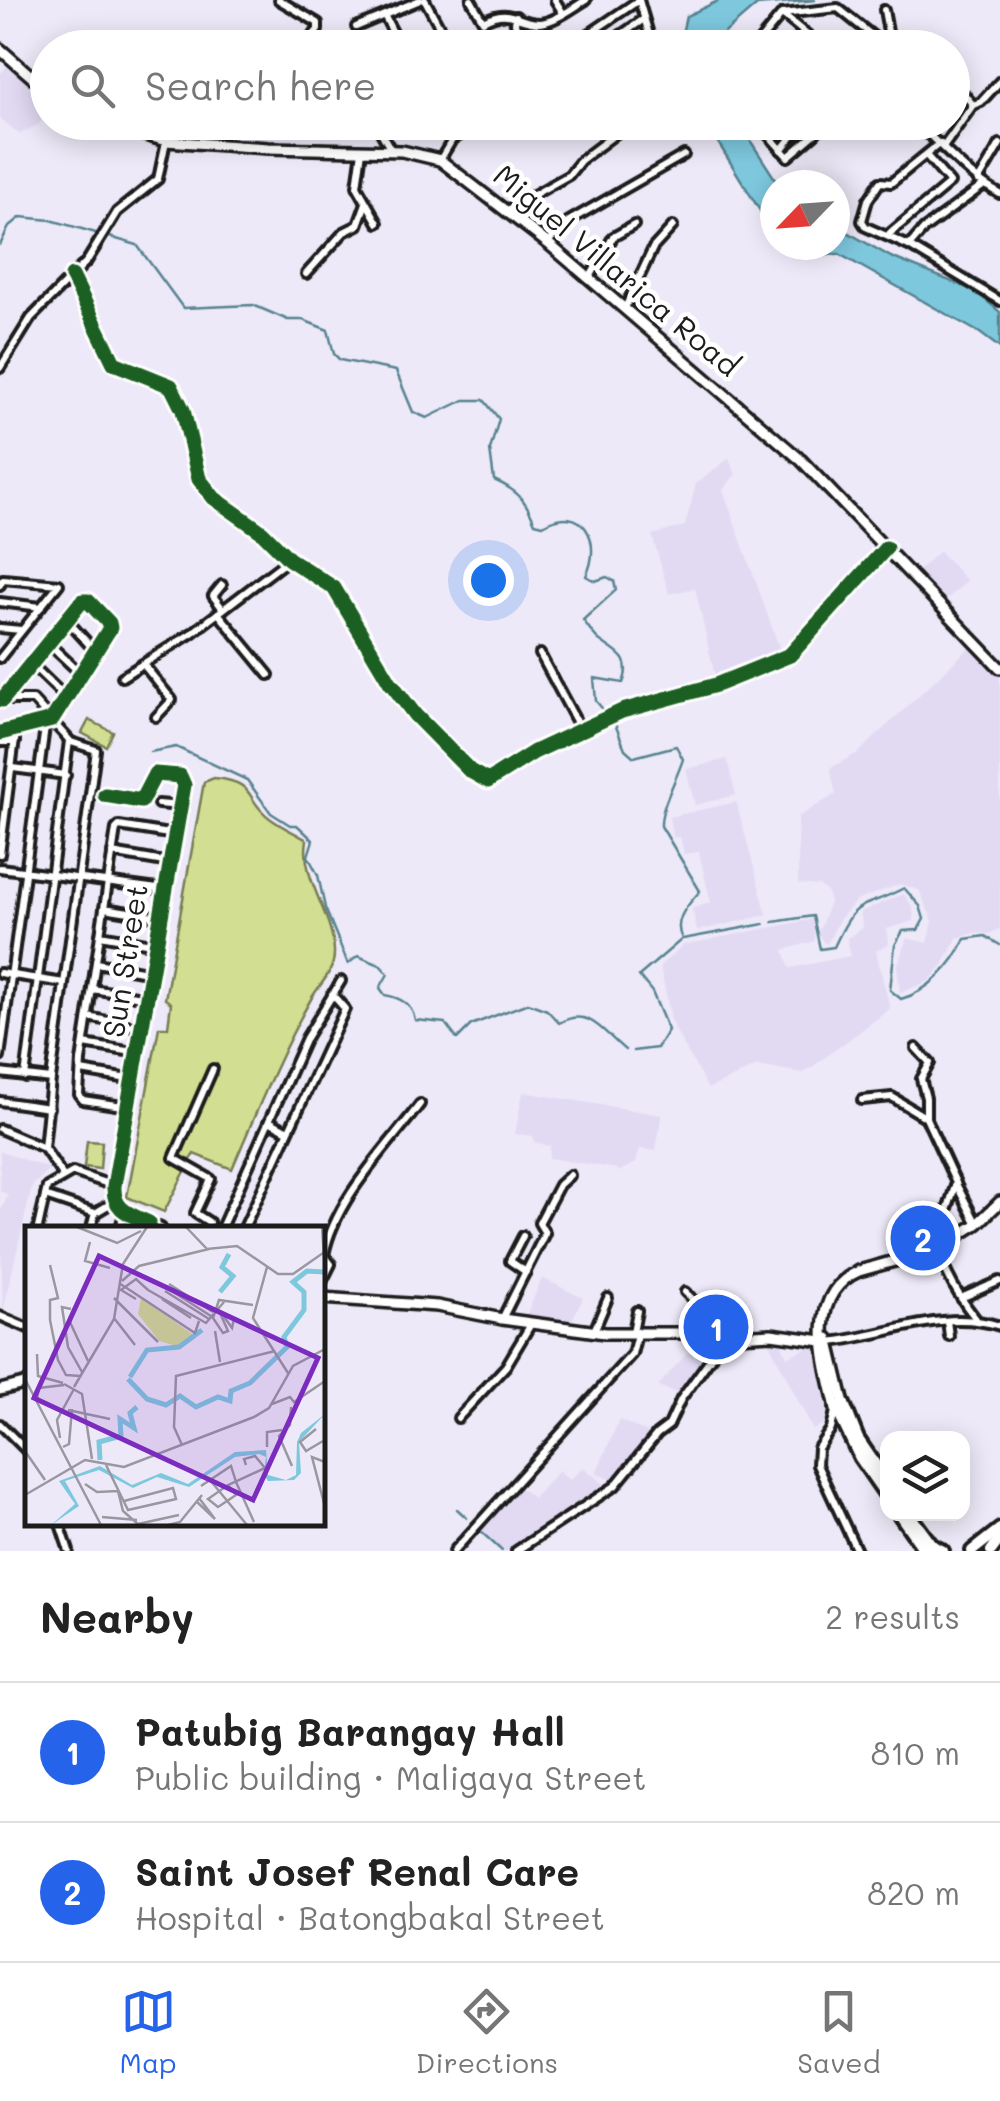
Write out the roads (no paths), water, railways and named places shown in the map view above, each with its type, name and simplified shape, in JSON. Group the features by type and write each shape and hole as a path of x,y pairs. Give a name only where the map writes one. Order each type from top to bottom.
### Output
{"highway":[{"path":"840,1406 880,1471"},
{"path":"840,1406 860,1458 880,1488"},
{"path":"903,1521 925,1551"},
{"path":"914,1521 932,1545 943,1551"},
{"path":"972,1551 1000,1530"},
{"path":"991,1551 1000,1539"}],"main road":[{"path":"0,49 30,75"},
{"name":"Miguel Villarica Road","path":"163,140 268,148 390,150 440,160 547,243 802,460 1000,668"},
{"path":"840,1406 823,1326 826,1305 834,1289 847,1276 937,1250 977,1224 1000,1202"},
{"path":"325,1298 422,1304 594,1331 727,1337 770,1334 826,1341"},
{"path":"0,1390 25,1385"}],"street":[{"path":"279,0 318,24 318,30"},
{"path":"356,27 423,0 440,30"},
{"path":"472,0 483,21 502,13 538,23 586,0"},
{"path":"555,0 564,13"},
{"path":"594,30 638,0 648,30"},
{"path":"769,30 782,14 838,8 865,30"},
{"path":"884,10 889,30"},
{"path":"782,14 801,30"},
{"path":"516,16 517,30"},
{"path":"385,17 392,30"},
{"path":"627,30 644,18"},
{"path":"970,109 1000,80"},
{"path":"970,101 973,105"},
{"path":"385,140 390,150"},
{"path":"440,160 452,140"},
{"path":"507,210 570,175 581,160 607,140"},
{"path":"773,140 790,157 808,140"},
{"path":"781,150 789,140"},
{"path":"936,140 981,183 1000,194"},
{"path":"946,140 890,183 880,182 868,200 862,221 866,227 888,234 1000,300"},
{"path":"0,368 3,353 30,318 88,261 117,212 158,178 166,141"},
{"path":"909,246 981,183 1000,144"},
{"path":"362,149 357,186 378,223"},
{"path":"547,243 569,221 684,155"},
{"path":"888,234 950,183 926,155"},
{"path":"306,274 344,232 358,225 366,202"},
{"path":"588,279 613,237 634,224"},
{"path":"624,310 652,248 673,226"},
{"path":"72,276 109,358 120,367 162,380 178,398 199,479 214,498 262,532 289,559 334,588 415,714 470,771 488,782 534,752 622,711 716,686 790,655 886,548"},
{"path":"122,677 289,559"},
{"path":"0,585 3,578 59,584"},
{"path":"2,653 66,578"},
{"path":"222,586 213,596 220,611 269,676"},
{"path":"0,1056 49,720 81,674 109,623 86,600 1,700"},
{"path":"0,602 42,608"},
{"path":"66,619 95,651"},
{"path":"0,628 22,630"},
{"path":"48,642 81,674"},
{"path":"540,654 582,732"},
{"path":"31,664 66,698"},
{"path":"143,664 172,700 156,717"},
{"path":"1,700 33,700 69,740 96,750 44,1148"},
{"path":"0,732 49,720"},
{"path":"0,854 16,731"},
{"path":"25,1077 69,740"},
{"path":"0,742 15,742"},
{"path":"14,768 66,775"},
{"path":"105,795 141,800 154,774 180,776 184,785 180,806 158,804"},
{"name":"Sun Street","path":"124,1213 116,1201 114,1186 180,806"},
{"path":"129,1107 83,1100 79,1096 112,854 119,826 175,835"},
{"path":"112,854 170,863"},
{"path":"0,868 165,890"},
{"path":"104,908 160,917"},
{"path":"100,935 156,944"},
{"path":"96,963 152,972"},
{"path":"0,973 64,984"},
{"path":"223,1226 306,1038 340,981"},
{"path":"92,989 148,998"},
{"path":"245,1226 344,1009 332,994"},
{"path":"88,1017 143,1028"},
{"path":"84,1044 139,1052"},
{"path":"916,1048 930,1063 921,1079 926,1118 977,1224"},
{"path":"208,1226 209,1222 196,1213 212,1180 174,1158 213,1069"},
{"path":"80,1071 134,1080"},
{"path":"0,1072 50,1079"},
{"path":"862,1100 892,1097 926,1118"},
{"path":"0,1101 49,1108"},
{"path":"325,1250 342,1211 420,1104"},
{"path":"268,1122 288,1131"},
{"path":"0,1129 44,1148 63,1176"},
{"path":"38,1226 47,1188 63,1176 73,1172 114,1186"},
{"path":"502,1319 546,1232 540,1223 558,1185 570,1176"},
{"path":"956,1183 947,1211 933,1223 944,1273 976,1318"},
{"path":"46,1196 95,1212 116,1201"},
{"path":"92,1226 95,1212"},
{"path":"121,1226 124,1213 148,1226"},
{"path":"523,1236 510,1261 526,1272"},
{"path":"960,1298 1000,1281"},
{"path":"516,1551 615,1486 669,1425 681,1399 727,1337 684,1292"},
{"path":"594,1331 608,1298"},
{"path":"454,1551 632,1354 637,1311"},
{"path":"0,1316 25,1327"},
{"path":"826,1341 976,1318 1000,1326"},
{"path":"947,1322 949,1336"},
{"path":"458,1418 506,1366 532,1324"},
{"path":"840,1406 831,1430 818,1448 816,1465 857,1551"},
{"path":"0,1424 25,1449"},
{"path":"61,1526 68,1551"}],"water":[{"path":"720,0 816,0 757,5 728,30 683,30 686,16"},
{"path":"716,140 750,140 769,170 760,170 760,211"},
{"path":"850,234 891,257 975,291 1000,312 1000,348 850,260"}],"waterway":[{"path":"0,245 9,227 21,217 51,220 137,245 183,308 253,305 288,320 303,320 328,330 334,354 340,360 396,371 413,412 427,418 464,400 484,400 499,419 490,450 494,480 520,497 535,523 543,525 569,518 579,522 586,529 592,550 586,576 595,581 607,577 614,581 616,590 583,620 597,638 621,657 626,674 623,683 594,678 596,701 634,757 676,746 683,759 661,818 661,826 700,891 680,919 682,939"},
{"path":"150,752 176,747 247,780 271,813 297,825 313,840 308,856 348,964 358,956 380,965 388,974 380,988 385,995 408,1006 415,1020 445,1023 457,1039 471,1025 528,1003 547,1010 559,1023 570,1018 587,1019 625,1050"},
{"path":"773,922 813,916 820,949 834,947 855,912 904,888 920,906 924,919 918,930 903,931 895,945 890,990 901,999 939,976 965,939 985,936 1000,945"},
{"path":"683,939 764,924"},
{"path":"633,1051 657,1048 668,1030 652,992 639,976 681,940"},
{"path":"457,1509 467,1518"},
{"path":"479,1530 502,1551"}],"place":[{"name":"Saint Josef Renal Care","path":"923,1238"},
{"name":"Patubig Barangay Hall","path":"716,1327"}]}
